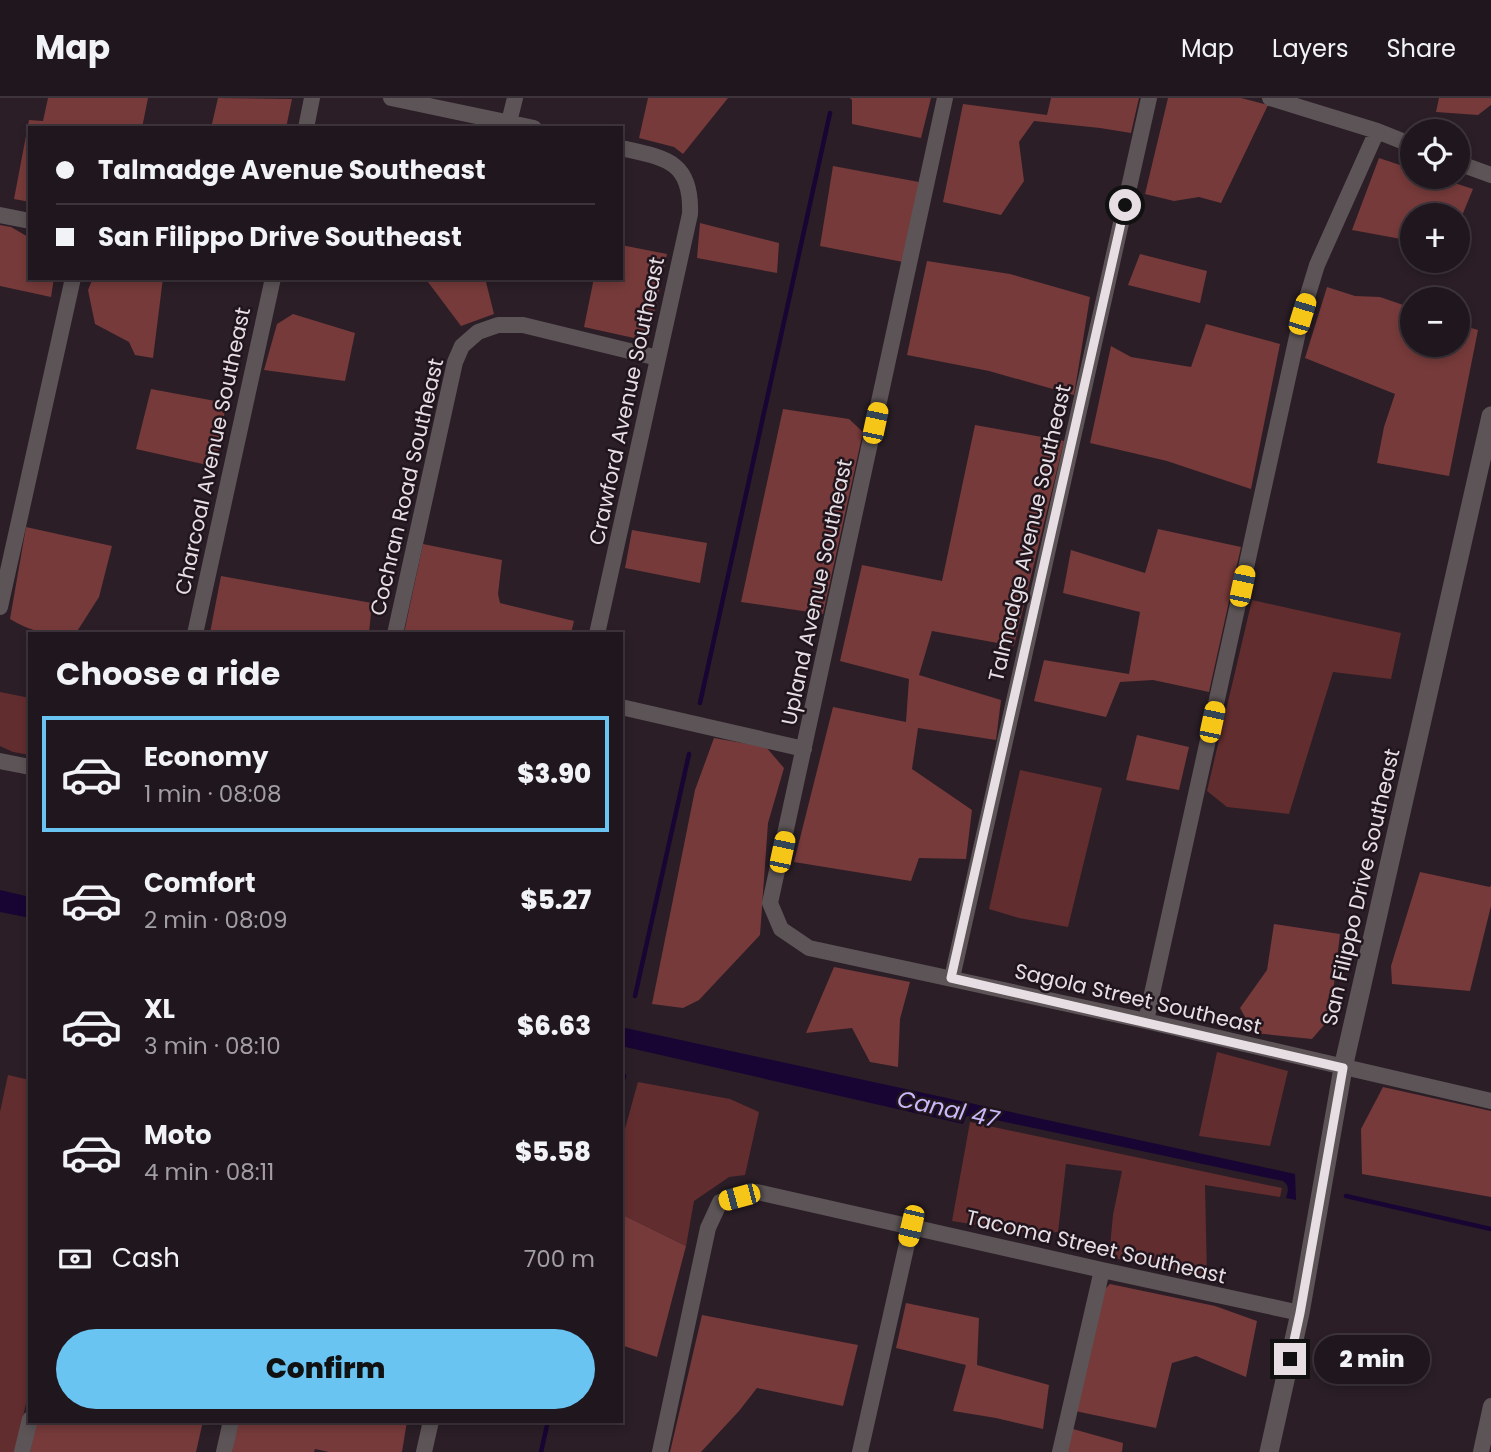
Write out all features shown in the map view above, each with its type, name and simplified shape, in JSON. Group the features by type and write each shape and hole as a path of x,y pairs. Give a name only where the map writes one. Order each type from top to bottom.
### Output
{"street":[{"path":"306,126 312,98"},
{"path":"391,98 526,126"},
{"path":"509,122 515,98"},
{"name":"Upland Avenue Southeast","path":"780,929 770,903 945,98"},
{"name":"Talmadge Avenue Southeast","path":"951,978 1149,98"},
{"path":"1270,98 1400,140"},
{"path":"1146,1021 1302,314 1317,265 1377,131"},
{"name":"Crawford Avenue Southeast","path":"597,632 690,214 690,194 685,177 670,162 623,148"},
{"path":"1470,168 1491,176"},
{"path":"0,215 28,221"},
{"path":"0,607 73,280"},
{"name":"Charcoal Avenue Southeast","path":"195,632 272,280"},
{"name":"Cochran Road Southeast","path":"395,632 455,362 462,346 478,332 498,325 523,326 658,358"},
{"name":"San Filippo Drive Southeast","path":"1269,1452 1300,1313 1343,1068 1488,444 1491,416"},
{"path":"623,708 804,748"},
{"path":"0,761 28,767"},
{"name":"Sagola Street Southeast","path":"780,929 809,948 1146,1021 1491,1101"},
{"name":"Tacoma Street Southeast","path":"660,1452 708,1228 720,1202 757,1192 1300,1313"},
{"path":"860,1452 911,1226"},
{"path":"1060,1452 1102,1270"},
{"path":"1481,1452 1491,1406"},
{"path":"22,1452 29,1423"},
{"path":"224,1452 231,1423"},
{"path":"424,1452 431,1423"}],"shaded area":[{"path":"48,98 148,98 142,126 28,126 28,202 14,199 29,120 43,121"},
{"path":"218,98 292,99 286,126 211,126"},
{"path":"648,98 728,98 683,154 674,147 639,138"},
{"path":"850,98 931,98 921,138 852,124"},
{"path":"1051,98 1139,98 1131,133 1034,121 1019,142 1024,181 1001,215 943,202 963,104 1047,115"},
{"path":"1168,98 1241,98 1268,105 1221,203 1199,197 1174,201 1145,194"},
{"path":"1439,98 1491,98 1491,105 1478,115 1436,112"},
{"path":"1379,158 1400,165 1400,189 1473,189 1467,203 1400,203 1400,239 1352,230"},
{"path":"833,166 919,182 903,262 820,246"},
{"path":"700,223 779,243 777,273 697,258"},
{"path":"0,225 11,227 28,237 28,280 54,280 51,297 0,286"},
{"path":"623,245 667,254 649,337 634,338 584,327 594,280 623,280"},
{"path":"1140,254 1207,271 1200,303 1128,285"},
{"path":"927,261 1010,274 1090,297 1074,395 989,371 907,355"},
{"path":"92,280 163,280 153,358 135,355 129,342 95,324 88,290"},
{"path":"423,280 486,280 494,314 461,326 428,282"},
{"path":"1327,287 1355,296 1380,297 1400,304 1400,357 1470,357 1470,328 1478,330 1449,476 1377,463 1384,427 1395,394 1305,358"},
{"path":"293,314 355,333 345,381 264,370 277,324"},
{"path":"1206,324 1280,344 1251,489 1167,461 1090,443 1111,346 1131,357 1191,367"},
{"path":"151,389 226,403 216,467 136,449"},
{"path":"783,409 849,419 863,432 823,614 741,602"},
{"path":"975,425 1064,441 1014,646 932,631 919,675 1001,700 996,740 918,728 912,769 972,810 966,859 919,858 911,881 794,862 833,707 906,722 909,679 840,661 862,565 942,581"},
{"path":"26,527 112,546 99,597 77,632 42,632 10,619"},
{"path":"1158,529 1241,547 1209,692 1153,680 1120,682 1106,717 1034,701 1044,660 1129,674 1140,612 1063,593 1071,550 1145,573"},
{"path":"632,530 707,543 700,583 625,568"},
{"path":"423,544 502,560 498,594 500,603 574,621 571,632 404,632"},
{"path":"221,576 372,603 369,632 210,632"},
{"path":"1252,600 1401,633 1391,679 1333,672 1289,814 1227,807 1207,791"},
{"path":"0,692 28,698 28,755 0,746"},
{"path":"1137,735 1189,747 1179,790 1126,780"},
{"path":"714,738 766,747 784,768 768,823 760,935 699,1000 683,1008 652,1004 695,790"},
{"path":"1020,770 1102,788 1068,927 1019,918 989,909"},
{"path":"1420,872 1490,887 1491,885 1491,906 1470,991 1392,984 1391,966"},
{"path":"1274,924 1340,934 1330,1018 1312,1039 1254,1033 1240,1008 1267,970"},
{"path":"834,967 910,982 900,1019 898,1067 870,1062 852,1028 806,1033"},
{"path":"1217,1052 1288,1071 1270,1146 1199,1136"},
{"path":"8,1075 28,1080 28,1395 15,1452 0,1452 0,1112"},
{"path":"638,1082 730,1099 759,1112 745,1175 729,1177 694,1201 686,1246 623,1215 623,1136"},
{"path":"1383,1087 1491,1111 1491,1197 1362,1174 1361,1129"},
{"path":"970,1122 1282,1188 1280,1197 1205,1185 1207,1277 1109,1257 1113,1215 1122,1171 1066,1164 1058,1232 1034,1234 952,1221"},
{"path":"623,1215 686,1246 657,1357 623,1346"},
{"path":"1110,1284 1215,1306 1257,1321 1246,1377 1196,1356 1172,1363 1156,1428 1075,1411 1101,1293"},
{"path":"906,1303 979,1318 977,1365 1049,1385 1043,1429 953,1411 966,1365 896,1348"},
{"path":"702,1315 858,1345 843,1406 757,1388 701,1452 670,1452"},
{"path":"37,1423 203,1423 196,1452 30,1452"},
{"path":"238,1423 407,1423 402,1452 329,1452 315,1449 314,1452 232,1452"},
{"path":"1073,1429 1123,1443 1122,1452 1067,1452"}],"water":[{"path":"0,890 28,897 28,918 0,912"},
{"name":"Canal 47","path":"623,1027 1295,1174 1296,1200 1286,1198 1288,1187 1283,1181 972,1115 966,1117 963,1124 623,1046"}],"waterway":[{"path":"700,703 830,113"},
{"path":"635,996 689,754"},
{"path":"623,1080 624,1076"},
{"path":"1346,1196 1491,1229"},
{"path":"541,1452 548,1423"}],"route":[{"path":"1125,205 951,978 1343,1068 1290,1359"}]}
